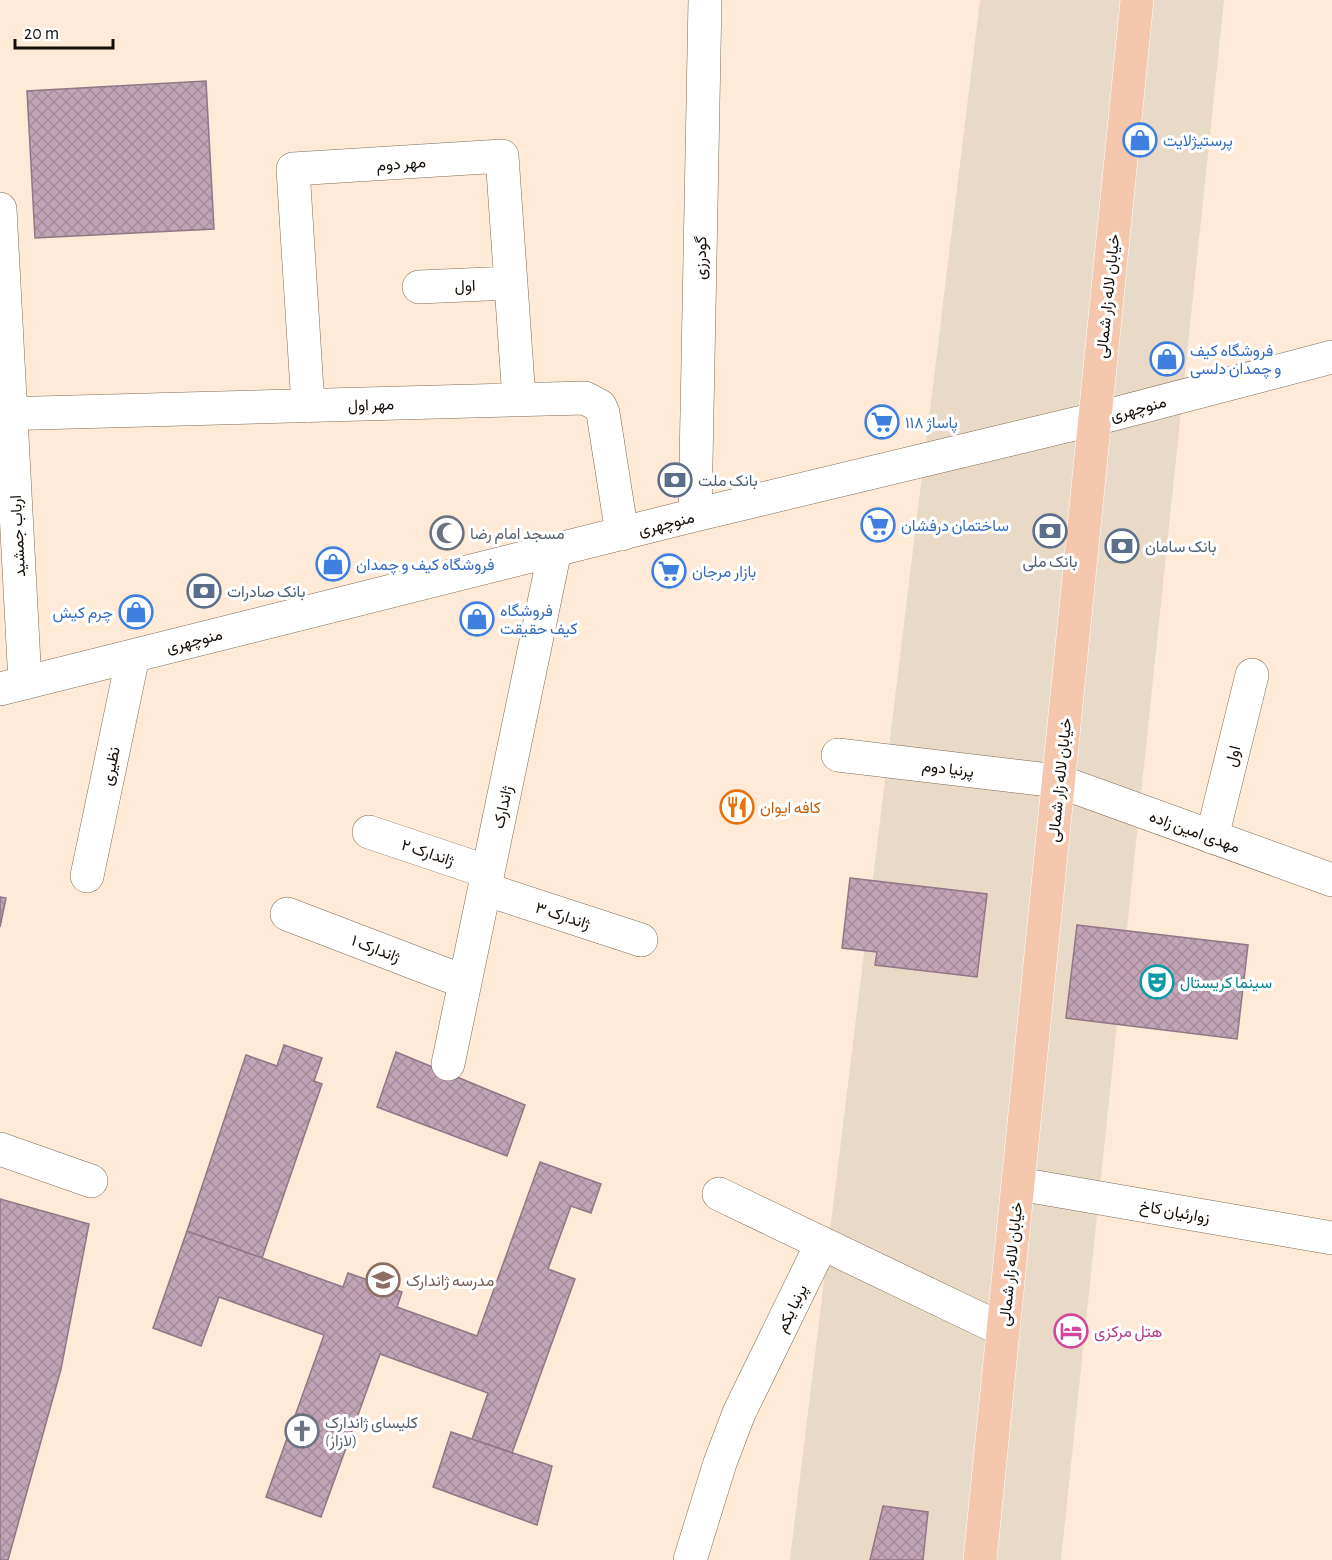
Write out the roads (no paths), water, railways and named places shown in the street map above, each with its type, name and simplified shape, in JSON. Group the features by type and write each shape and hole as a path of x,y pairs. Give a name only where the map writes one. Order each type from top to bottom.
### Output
{"main road":[{"name":"خیابان لاله زار شمالی","path":"980,1560 1137,0"}],"street":[{"name":"گودرزی","path":"695,516 705,0"},
{"name":"مهر دوم","path":"308,406 293,170 502,156 519,399"},
{"name":"ارباب جمشید","path":"0,209 13,686"},
{"name":"اول","path":"419,287 511,283"},
{"name":"منوچهری","path":"13,686 555,550 1095,419 1332,357"},
{"name":"مهر اول","path":"5,414 575,397 600,406 603,413 621,534"},
{"name":"ژاندارک","path":"448,1064 555,550"},
{"name":"نظیری","path":"87,876 133,656"},
{"name":"اول","path":"1212,837 1252,675"},
{"name":"پرنیا دوم","path":"838,755 1059,782"},
{"name":"مهدی امین زاده","path":"1059,782 1332,880"},
{"name":"ژاندارک ۲","path":"369,832 487,881"},
{"name":"ژاندارک ۳","path":"487,881 641,940"},
{"name":"ژاندارک ۱","path":"287,914 465,982"},
{"path":"0,1149 91,1181"},
{"name":"زوارئیان کاخ","path":"1019,1184 1332,1238"},
{"path":"719,1194 1003,1330"},
{"name":"پرنیا یکم","path":"690,1560 720,1463 739,1413 822,1243"}],"place":[{"name":"پرستیژلایت","path":"1140,140"},
{"name":"فروشگاه کیف و چمدان دلسی","path":"1167,359"},
{"name":"پاساژ ۱۱۸","path":"882,422"},
{"name":"بانک ملت","path":"675,480"},
{"name":"ساختمان درفشان","path":"878,525"},
{"name":"بانک ملی","path":"1050,531"},
{"name":"مسجد امام رضا","path":"447,533"},
{"name":"بانک سامان","path":"1122,546"},
{"name":"فروشگاه کیف و چمدان","path":"333,564"},
{"name":"بازار مرجان","path":"669,571"},
{"name":"بانک صادرات","path":"204,591"},
{"name":"چرم کیش","path":"136,612"},
{"name":"فروشگاه کیف حقیقت","path":"477,619"},
{"name":"کافه ایوان","path":"737,807"},
{"name":"سینما کریستال","path":"1157,982"},
{"name":"مدرسه ژاندارک","path":"383,1280"},
{"name":"هتل مرکزی","path":"1071,1331"},
{"name":"کلیسای ژاندارک (لازار)","path":"302,1431"}]}
